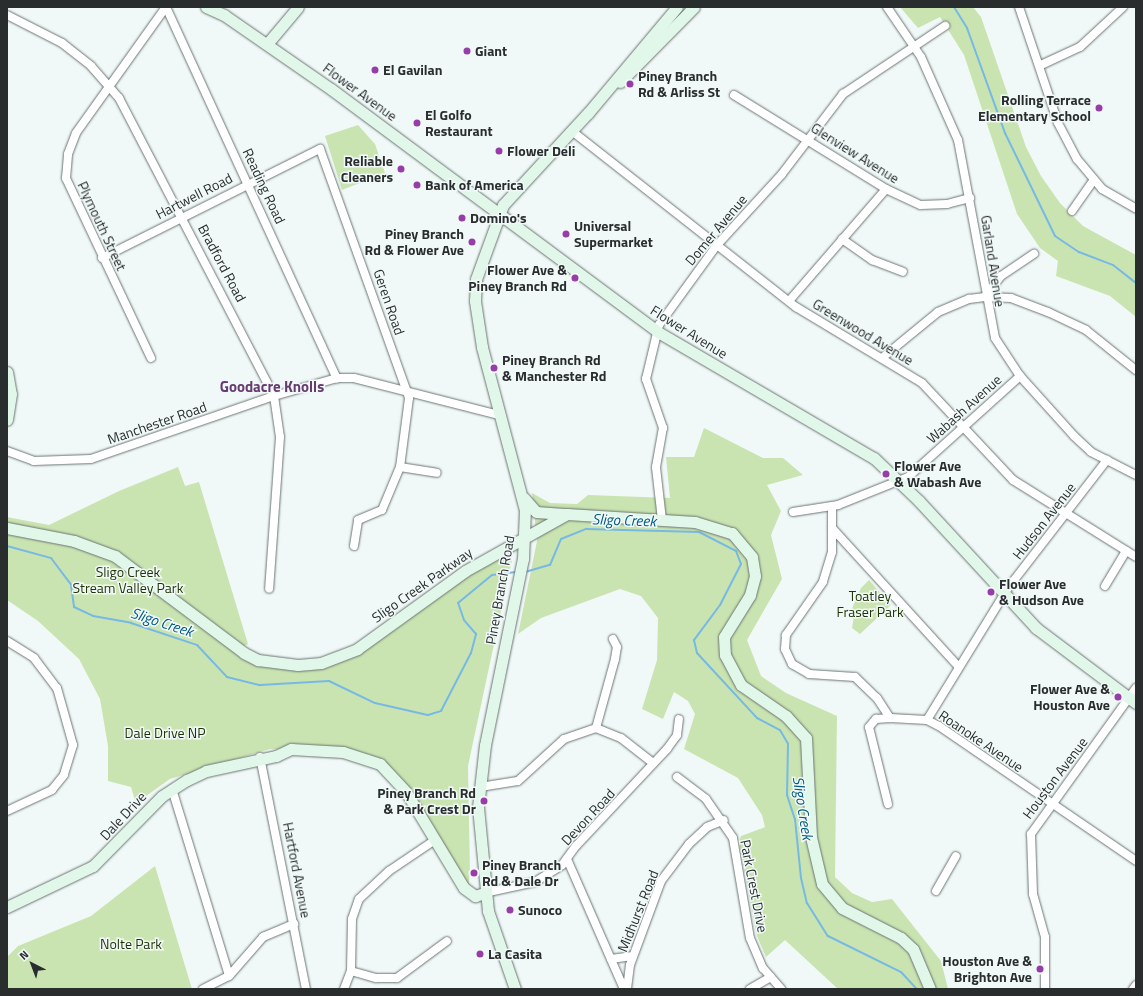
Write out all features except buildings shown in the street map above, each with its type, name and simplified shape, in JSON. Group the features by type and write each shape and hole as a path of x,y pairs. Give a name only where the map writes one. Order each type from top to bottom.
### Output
{"street":[{"name":"Plymouth Street","path":"151,358 102,258 66,178 72,141 109,86 166,7"},
{"name":"Reading Road","path":"166,7 249,183 337,378"},
{"name":"Flower Avenue","path":"206,7 268,44 658,332 854,444 900,482 1003,596 1054,644 1133,700"},
{"path":"268,44 298,7"},
{"name":"Piney Branch Road","path":"645,51 677,7"},
{"name":"Piney Branch Road","path":"514,989 484,893 480,855 480,787 526,538 523,497 499,415 482,347 475,301 480,260 499,214 514,191 572,131 645,51 694,7"},
{"name":"Garland Avenue","path":"887,7 914,45 936,86 958,140 970,198 985,297 995,338 1020,376 1074,436 1107,460 1136,475"},
{"path":"1019,7 1041,65 1065,138 1094,180 1136,209"},
{"path":"1041,65 1080,47 1123,7"},
{"name":"Bradford Road","path":"7,15 62,43 109,86 132,119 274,396 280,437 269,589"},
{"name":"Domer Avenue","path":"662,520 656,467 663,428 646,379 658,332 666,314 717,245 782,174 807,139 845,91 945,26"},
{"name":"Glenview Avenue","path":"734,95 886,189 931,206 970,198"},
{"name":"Greenwood Avenue","path":"572,131 789,301 922,383 1013,480 1136,557"},
{"name":"Hartwell Road","path":"102,258 182,216 320,149"},
{"name":"Geren Road","path":"320,149 407,391 400,467 382,510 359,518 354,546"},
{"path":"1072,211 1094,180"},
{"path":"789,301 886,189"},
{"path":"842,239 872,260 903,272"},
{"path":"985,297 1001,276 1034,254"},
{"path":"882,358 938,312 969,299 985,297 1011,298 1048,312 1086,330 1136,370"},
{"path":"7,420 11,394 8,375"},
{"name":"Wabash Avenue","path":"793,512 832,506 900,482 1020,376"},
{"name":"Manchester Road","path":"7,451 34,461 91,459 274,396 337,378 354,378 499,415"},
{"name":"Hudson Avenue","path":"927,720 1003,596 1107,460"},
{"path":"400,467 437,473"},
{"path":"523,497 536,512 662,520 716,526 732,533 752,557 753,586 724,637 724,655 731,671 756,697 798,726 806,738 811,837 822,884 842,908 901,938 913,949 930,989"},
{"path":"832,506 832,552 823,582 789,627 786,649 792,664 800,671 848,675 861,681 886,708 890,718 876,719 869,727 888,804"},
{"name":"Sligo Creek Parkway","path":"7,528 74,541 115,556 244,653 264,661 298,665 322,663 357,649 465,570 526,538 566,514"},
{"path":"832,528 959,667"},
{"path":"1105,586 1126,551"},
{"path":"596,728 615,659 617,647 613,639"},
{"path":"7,641 34,658 57,688 73,745 64,775 52,790 8,808"},
{"name":"Houston Avenue","path":"1046,989 1045,937 1033,894 1031,834 1052,804 1133,700 1136,688"},
{"name":"Roanoke Avenue","path":"890,718 927,720 1136,861"},
{"name":"Devon Road","path":"484,893 535,882 566,859 677,735 679,719"},
{"path":"480,787 518,781 564,740 596,728 622,738 653,763"},
{"name":"Dale Drive","path":"7,908 93,866 172,789 206,771 262,757 269,752 282,753 291,748 343,752 380,764 406,792 464,888 476,896 484,893"},
{"name":"Hartford Avenue","path":"262,757 306,989"},
{"name":"Park Crest Drive","path":"677,777 706,799 724,820 732,838 750,938 759,961 782,989"},
{"path":"172,789 229,976"},
{"name":"Midhurst Road","path":"626,989 633,956 661,881 674,861 707,827 724,820"},
{"path":"344,989 351,971 352,919 359,899 389,871 435,840"},
{"path":"936,891 956,856"},
{"path":"566,859 611,960 626,989"},
{"path":"203,989 229,976 263,937 294,924"},
{"path":"351,971 376,978 397,978 447,941"},
{"path":"611,960 633,956"},
{"path":"750,989 771,977"},
{"path":"1133,989 1136,985"}],"green space":[{"path":"900,7 973,7 981,17 1026,147 1041,176 1060,203 1083,226 1136,255 1136,317 1110,296 1056,276 1058,261 1040,248 1017,214 964,55 940,17 918,28"},
{"path":"358,125 375,144 385,173 342,190 325,136"},
{"path":"704,428 763,458 783,458 803,475 767,485 781,511 771,535 782,579 747,640 761,676 786,693 837,716 835,877 852,893 872,902 892,899 941,961 948,989 838,989 785,940 766,957 757,936 739,843 741,836 765,827 762,815 738,778 684,749 695,714 688,701 674,692 663,719 642,709 657,660 658,618 641,596 620,589 541,618 518,634 537,541 532,493 550,503 577,504 588,495 670,498 666,457 694,457"},
{"name":"Sligo Creek Stream Valley Park","path":"178,467 185,486 199,482 248,644 244,646 228,634 239,646 271,659 326,666 476,567 505,555 512,560 468,766 470,873 468,888 412,792 392,769 369,754 270,749 170,779 146,796 137,807 131,787 108,781 108,746 100,699 79,659 38,621 7,600 7,517 49,525 119,491"},
{"name":"Toatley Fraser Park","path":"869,580 891,605 860,634 852,628 854,616 850,613 861,588"},
{"name":"Nolte Park","path":"155,866 192,989 7,989 7,957 18,946 91,916"}],"waterway":[{"path":"954,7 967,28 1005,133 1055,236 1079,252 1113,265 1136,283"},
{"name":"Sligo Creek","path":"525,572 550,565 561,539 586,529 699,532 736,551 741,564 720,605 694,640 697,653 757,718 780,730 788,744 787,795 795,819 801,878 807,903 828,936 901,972 917,989"},
{"name":"Sligo Creek","path":"7,546 51,558 71,585 74,607 93,616 131,623 197,645 227,677 260,685 329,681 375,703 428,715 441,711 471,653 476,634 464,620 458,603 492,575 516,572"}],"place":[{"name":"Giant","path":"467,51"},
{"name":"El Gavilan","path":"375,70"},
{"name":"Piney Branch Rd & Arliss St","path":"630,84"},
{"name":"Rolling Terrace Elementary School","path":"1099,108"},
{"name":"El Golfo Restaurant","path":"417,123"},
{"name":"Flower Deli","path":"499,151"},
{"name":"Reliable Cleaners","path":"401,169"},
{"name":"Bank of America","path":"417,185"},
{"name":"Domino's","path":"462,218"},
{"name":"Universal Supermarket","path":"566,234"},
{"name":"Piney Branch Rd & Flower Ave","path":"472,242"},
{"name":"Flower Ave & Piney Branch Rd","path":"575,278"},
{"name":"Piney Branch Rd & Manchester Rd","path":"494,368"},
{"name":"Flower Ave & Wabash Ave","path":"886,474"},
{"name":"Flower Ave & Hudson Ave","path":"991,592"},
{"name":"Flower Ave & Houston Ave","path":"1118,697"},
{"name":"Piney Branch Rd & Park Crest Dr","path":"484,801"},
{"name":"Piney Branch Rd & Dale Dr","path":"474,873"},
{"name":"Sunoco","path":"510,910"},
{"name":"La Casita","path":"480,954"},
{"name":"Houston Ave & Brighton Ave","path":"1040,969"}],"district":[{"name":"Goodacre Knolls","path":"272,387"}],"park label":[{"name":"Dale Drive NP","path":"165,733"}]}
